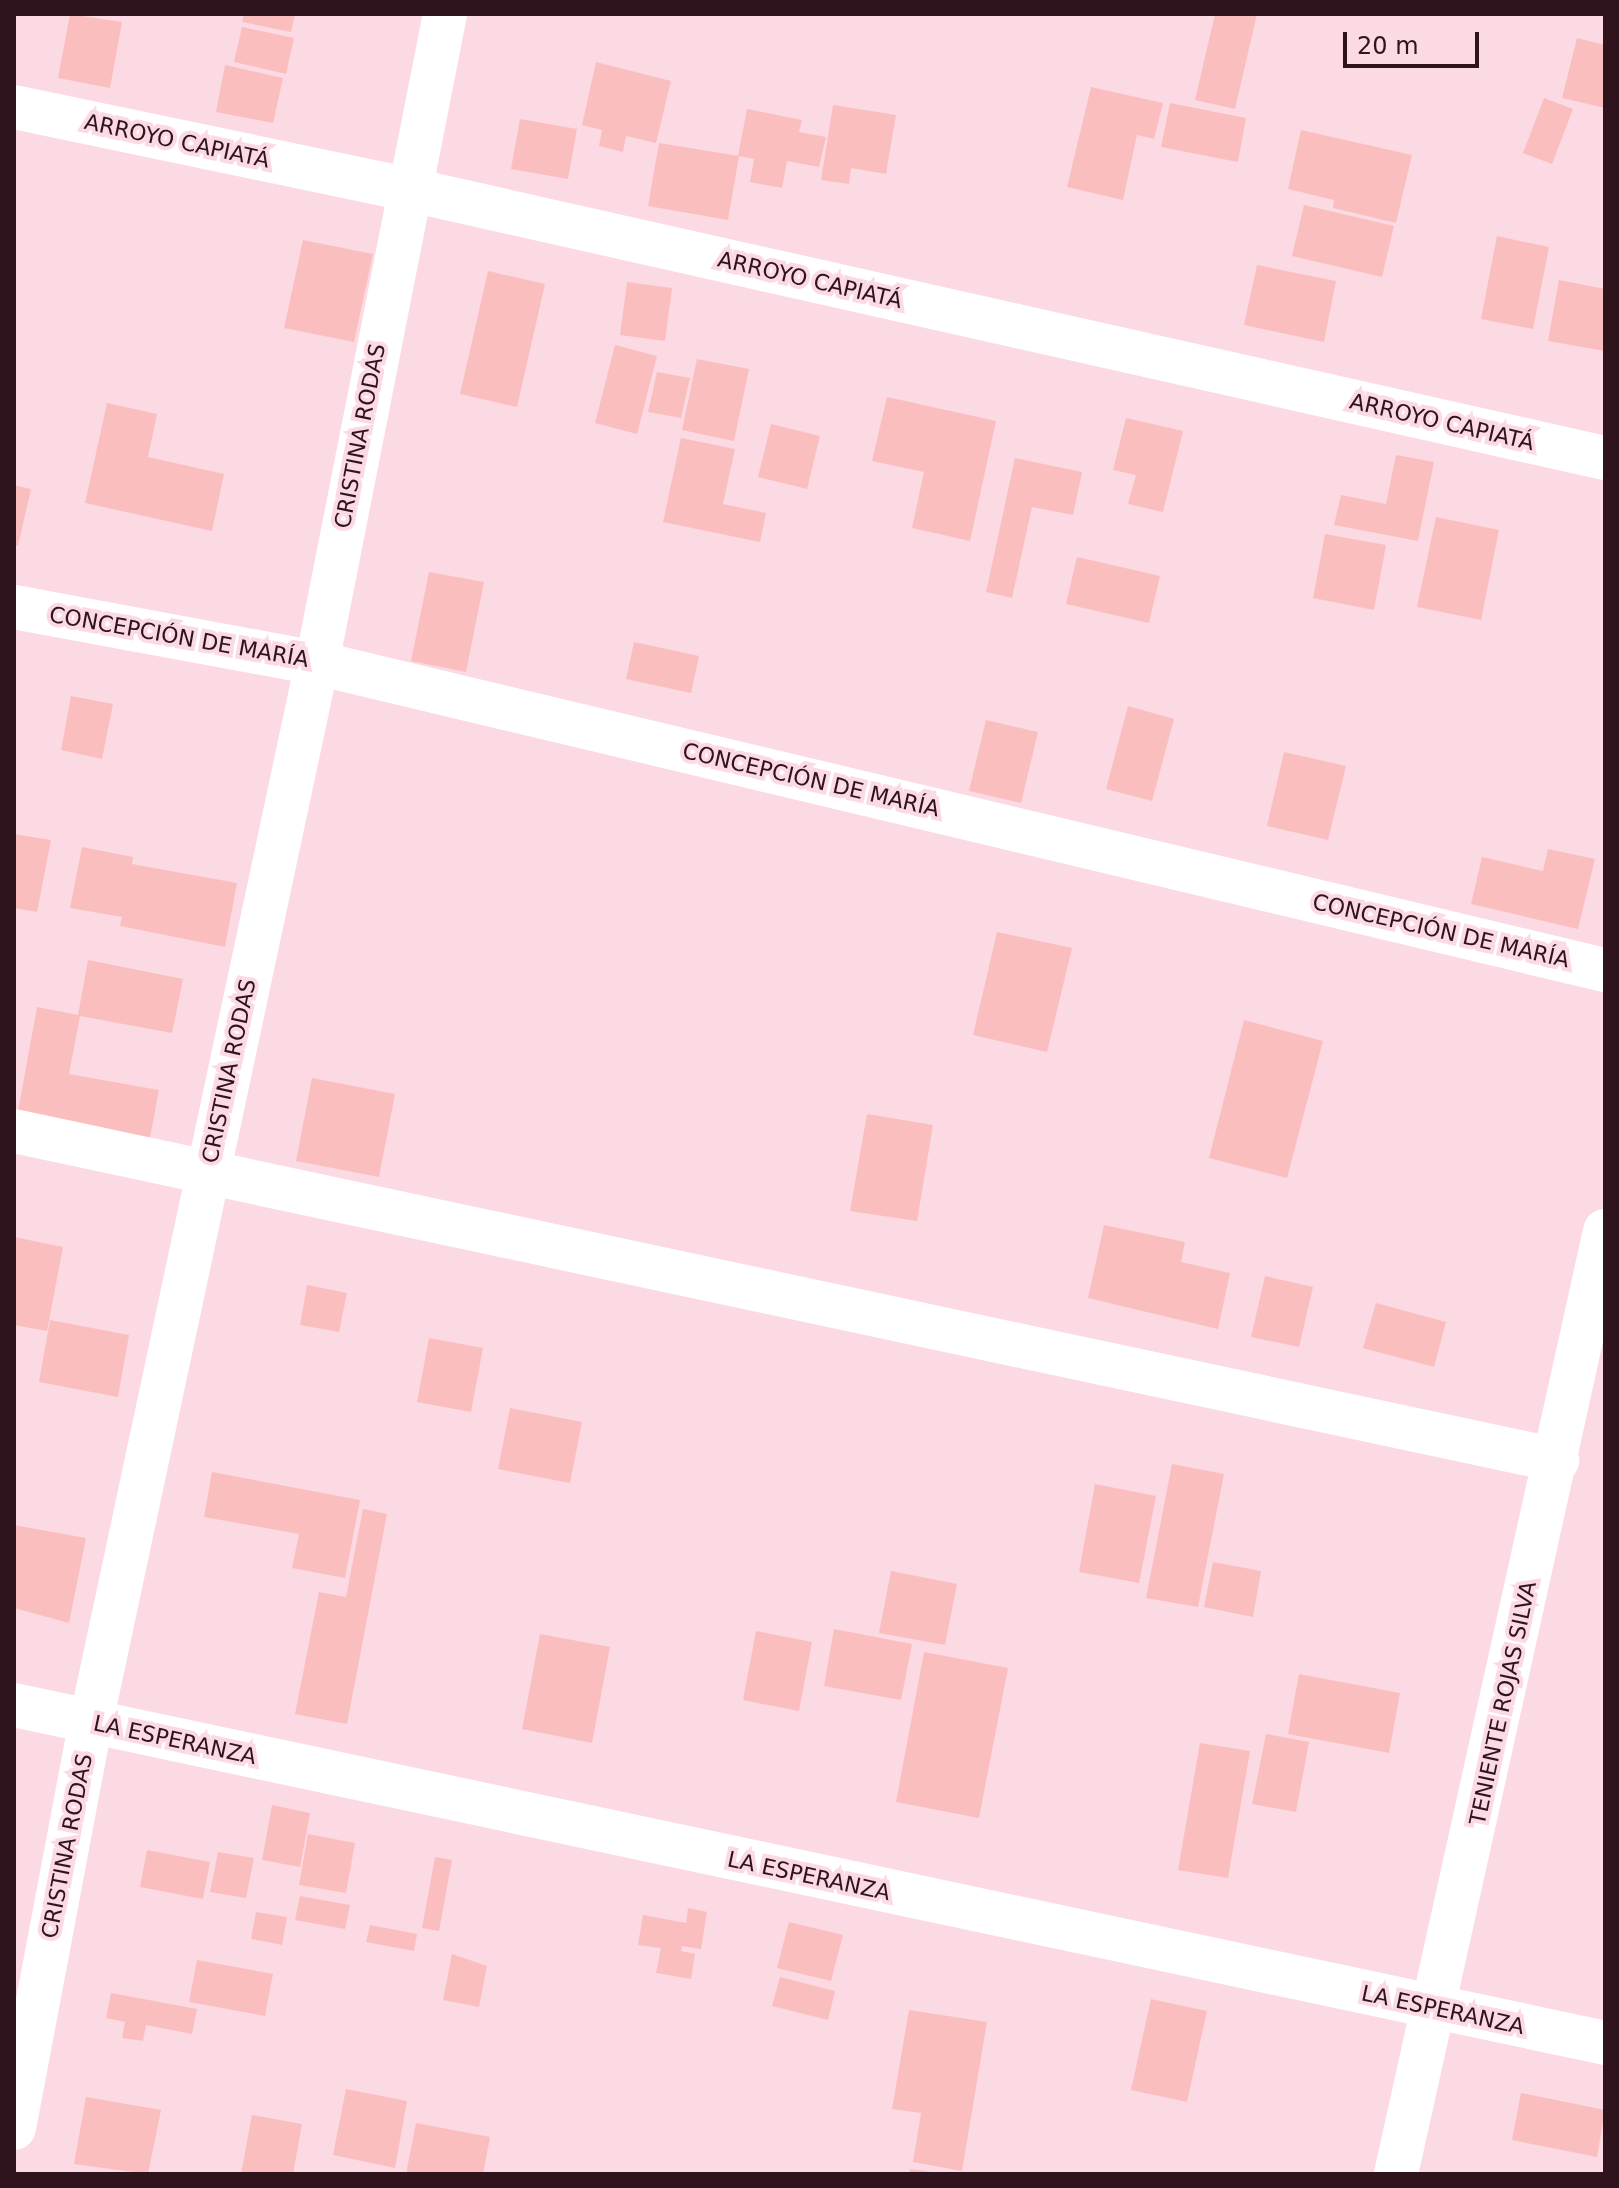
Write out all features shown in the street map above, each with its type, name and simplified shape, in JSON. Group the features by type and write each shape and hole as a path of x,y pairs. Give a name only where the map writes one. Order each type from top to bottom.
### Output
{"street":[{"name":"CRISTINA RODAS","path":"14,2128 91,1722 317,663 407,189 445,14"},
{"name":"ARROYO CAPIATÁ","path":"14,107 407,189 1605,458"},
{"name":"CONCEPCIÓN DE MARÍA","path":"14,607 317,663 1605,970"},
{"path":"14,1131 1557,1460"},
{"name":"TENIENTE ROJAS SILVA","path":"1396,2174 1557,1460 1605,1231"},
{"name":"LA ESPERANZA","path":"14,1705 1435,2010 1605,2043"}],"building":[{"path":"70,14 122,22 110,88 58,78"},
{"path":"244,14 295,14 291,32 242,22"},
{"path":"1215,14 1257,14 1235,109 1195,100"},
{"path":"242,27 294,38 286,74 234,62"},
{"path":"1577,38 1605,45 1605,108 1562,98"},
{"path":"596,62 671,81 656,143 626,136 623,152 599,146 602,130 582,125"},
{"path":"225,65 283,78 273,123 216,112"},
{"path":"1091,87 1163,103 1154,139 1137,135 1123,200 1067,187"},
{"path":"1544,98 1573,109 1552,164 1523,153"},
{"path":"1170,103 1246,118 1238,162 1161,147"},
{"path":"833,105 896,115 886,174 851,168 849,184 821,180"},
{"path":"747,109 802,120 799,132 826,137 819,167 787,161 782,188 750,182 754,159 738,156"},
{"path":"520,119 577,129 568,179 511,169"},
{"path":"1301,130 1412,155 1396,223 1333,208 1334,200 1288,189"},
{"path":"659,143 739,156 728,220 648,206"},
{"path":"1304,205 1394,226 1382,277 1292,256"},
{"path":"1497,236 1549,247 1533,329 1481,319"},
{"path":"303,240 373,254 354,342 284,328"},
{"path":"1257,265 1336,281 1324,342 1244,325"},
{"path":"488,271 545,284 517,407 460,394"},
{"path":"1559,280 1605,289 1605,351 1548,341"},
{"path":"627,282 672,288 665,341 620,335"},
{"path":"615,345 657,356 637,434 595,423"},
{"path":"697,359 749,369 734,441 682,430"},
{"path":"657,372 690,378 681,418 648,412"},
{"path":"887,397 996,421 970,541 912,528 924,472 872,461"},
{"path":"107,403 157,414 148,457 224,474 212,531 85,503"},
{"path":"1126,418 1183,431 1163,512 1128,504 1136,475 1113,470"},
{"path":"771,424 820,436 807,489 758,477"},
{"path":"681,438 735,449 723,504 766,513 760,542 663,522"},
{"path":"1396,455 1434,462 1418,541 1334,525 1341,495 1386,504"},
{"path":"1015,458 1082,472 1073,515 1032,507 1012,598 986,592"},
{"path":"14,485 31,489 18,546 14,545"},
{"path":"1436,517 1499,530 1481,620 1417,607"},
{"path":"1325,534 1386,545 1374,610 1313,598"},
{"path":"1077,557 1160,576 1149,623 1066,604"},
{"path":"429,572 484,582 466,672 411,661"},
{"path":"634,642 699,656 691,693 626,679"},
{"path":"71,696 113,704 102,759 61,750"},
{"path":"1128,706 1174,719 1152,801 1106,789"},
{"path":"986,720 1038,732 1021,803 969,791"},
{"path":"1284,752 1346,766 1328,840 1267,826"},
{"path":"14,834 51,840 37,912 14,908"},
{"path":"82,847 133,857 132,864 237,883 225,947 120,926 122,917 70,908"},
{"path":"1548,849 1595,859 1578,929 1471,904 1482,857 1543,871"},
{"path":"997,932 1072,948 1047,1052 973,1035"},
{"path":"88,960 183,979 172,1033 80,1016 69,1074 159,1090 150,1138 17,1117 37,1007 78,1015"},
{"path":"1244,1020 1323,1041 1287,1178 1209,1158"},
{"path":"312,1078 395,1094 379,1177 296,1161"},
{"path":"867,1114 933,1125 917,1221 850,1211"},
{"path":"1104,1225 1185,1242 1181,1262 1230,1273 1218,1329 1088,1298"},
{"path":"14,1237 63,1247 47,1331 14,1325"},
{"path":"1265,1276 1313,1287 1299,1347 1251,1337"},
{"path":"307,1285 347,1293 339,1332 300,1325"},
{"path":"1376,1303 1446,1322 1434,1367 1363,1348"},
{"path":"50,1320 129,1335 118,1397 39,1382"},
{"path":"429,1338 483,1348 471,1412 417,1402"},
{"path":"510,1408 582,1422 570,1483 498,1469"},
{"path":"1172,1464 1224,1474 1198,1607 1146,1598"},
{"path":"212,1472 360,1500 345,1578 292,1568 299,1534 204,1517"},
{"path":"1095,1484 1156,1496 1139,1583 1079,1572"},
{"path":"363,1509 387,1514 347,1724 295,1714 319,1592 346,1597"},
{"path":"14,1525 86,1538 69,1623 14,1608"},
{"path":"1213,1562 1261,1571 1253,1617 1204,1607"},
{"path":"891,1571 957,1584 945,1645 879,1633"},
{"path":"834,1629 912,1644 901,1700 824,1686"},
{"path":"756,1631 812,1642 799,1711 743,1700"},
{"path":"540,1634 610,1647 592,1743 522,1729"},
{"path":"924,1652 1008,1668 979,1818 896,1802"},
{"path":"1299,1674 1400,1693 1389,1753 1288,1734"},
{"path":"1266,1734 1309,1742 1296,1812 1252,1804"},
{"path":"1200,1743 1250,1751 1228,1878 1178,1870"},
{"path":"272,1805 310,1813 300,1867 262,1860"},
{"path":"308,1834 355,1843 346,1893 299,1885"},
{"path":"147,1850 210,1862 203,1899 140,1887"},
{"path":"218,1852 254,1858 246,1898 210,1892"},
{"path":"435,1857 452,1860 439,1931 422,1928"},
{"path":"300,1896 350,1905 345,1929 295,1920"},
{"path":"688,1908 707,1912 701,1949 682,1946 681,1951 695,1954 691,1979 656,1973 661,1948 638,1945 643,1915 686,1923"},
{"path":"256,1912 287,1917 282,1945 251,1939"},
{"path":"789,1922 843,1935 831,1981 777,1968"},
{"path":"370,1925 417,1934 414,1951 366,1942"},
{"path":"452,1954 487,1966 479,2007 443,2000"},
{"path":"197,1960 273,1974 265,2016 189,2002"},
{"path":"780,1977 835,1991 828,2020 772,2006"},
{"path":"111,1993 197,2009 192,2034 146,2025 143,2041 122,2038 125,2022 106,2018"},
{"path":"1151,1999 1207,2011 1187,2102 1131,2090"},
{"path":"909,2010 987,2022 962,2171 913,2162 921,2113 892,2109"},
{"path":"346,2089 407,2101 395,2168 333,2155"},
{"path":"1521,2093 1605,2110 1597,2157 1512,2140"},
{"path":"86,2097 161,2110 148,2174 74,2164"},
{"path":"252,2115 302,2124 293,2174 241,2174"},
{"path":"416,2123 490,2137 483,2174 406,2174"},
{"path":"910,2169 932,2172 932,2174 909,2174"}]}
